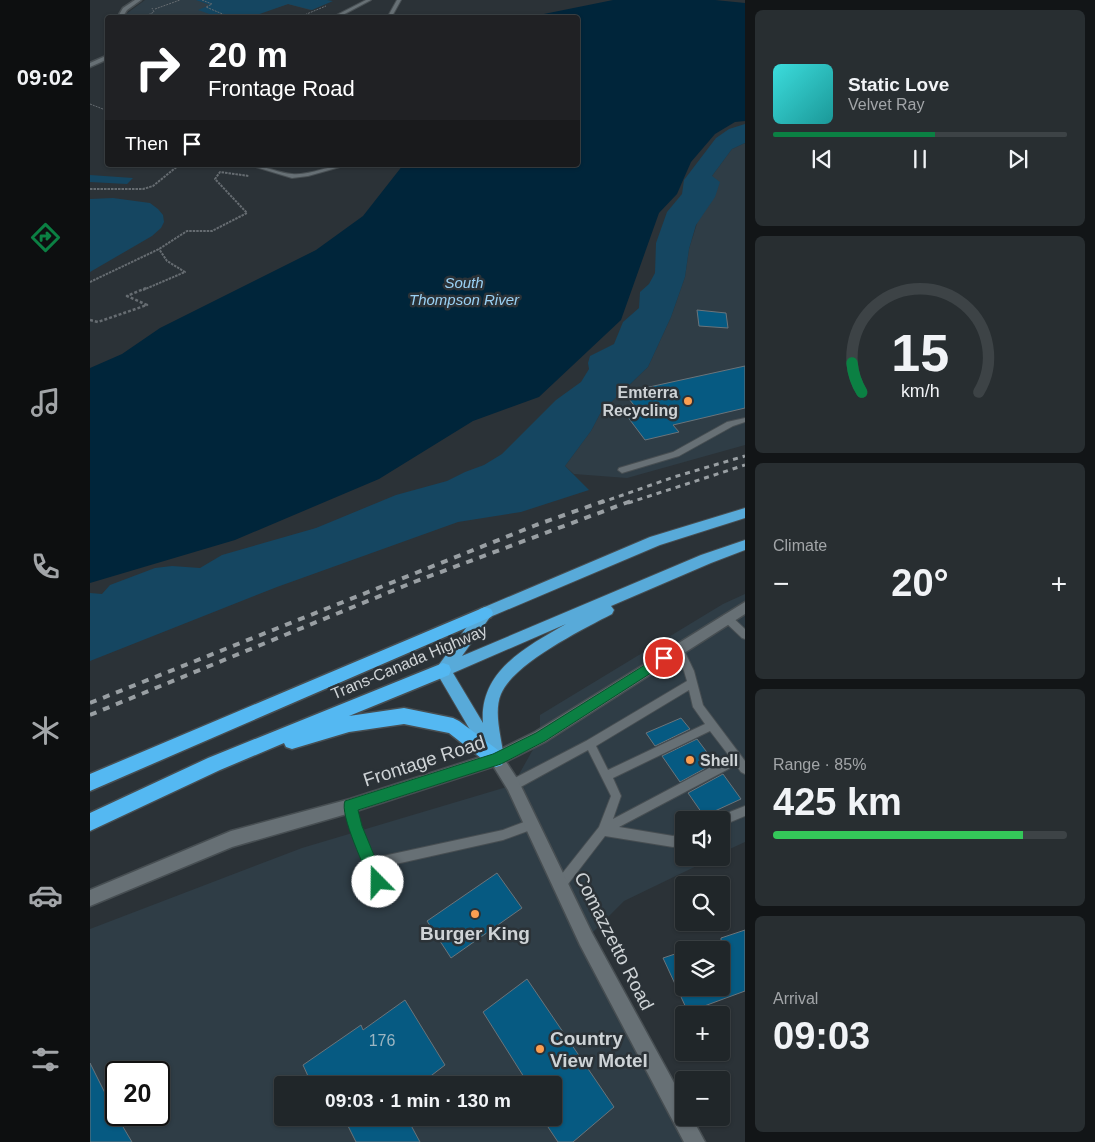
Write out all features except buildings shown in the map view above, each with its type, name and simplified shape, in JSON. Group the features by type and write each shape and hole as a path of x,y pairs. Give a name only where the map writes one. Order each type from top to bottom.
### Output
{"highway":[{"name":"Trans-Canada Highway","path":"90,781 655,541 745,513"},
{"name":"Trans-Canada Highway","path":"90,822 214,764 706,559 745,545"},
{"path":"496,759 491,712 493,694 501,679 529,655 592,618 706,559"},
{"path":"485,613 443,670 496,759"},
{"path":"214,764 349,724 404,716 453,726 496,759"}],"street":[{"path":"120,15 125,9 138,0"},
{"path":"90,65 105,58"},
{"name":"Frontage Road","path":"90,898 231,839 350,806 496,759 540,737 745,607"},
{"name":"Comazzetto Road","path":"496,759 513,785 586,939 695,1142"}],"lane":[{"path":"339,15 369,0"},
{"path":"391,15 400,0"},
{"path":"259,167 292,176 336,167"},
{"path":"622,470 676,454 730,424 745,420"},
{"path":"727,618 745,635"},
{"path":"679,649 692,683 698,707 745,768"},
{"path":"513,785 590,744 692,683"},
{"path":"606,776 712,725"},
{"path":"561,884 603,830 616,796 590,744"},
{"path":"603,830 737,758"},
{"path":"350,806 355,826 378,882"},
{"path":"730,817 745,811"},
{"path":"371,864 503,835 532,824"},
{"path":"603,830 675,841"}],"path":[{"path":"149,15 154,13 154,10 180,0"},
{"path":"202,0 212,4 206,7 225,15"},
{"path":"304,15 326,6"},
{"path":"90,104 105,110"},
{"path":"90,189 143,189 153,186 177,167"},
{"path":"90,282 160,249 187,231 212,230 247,213 215,179 220,172 253,176"},
{"path":"90,320 98,322 147,305 128,296 185,272 167,261 160,249"}],"shaded area":[{"path":"145,0 327,0 310,10 288,4 254,15 125,15"},
{"path":"196,0 333,1 312,10 288,4 257,15 212,15 198,10 210,5"},
{"path":"745,124 745,143 732,149 712,176 720,182 715,197 696,225 689,249 685,277 671,317 648,367 601,412 591,431 565,466 589,490 521,512 458,522 277,587 90,661 90,593 102,594 110,585 155,568 172,566 200,568 222,555 316,528 396,495 447,481 484,465 502,454 556,400 581,382 589,369 590,356 614,344 623,322 639,308 640,292 649,284 655,273 656,243 667,212 682,194 684,180 716,138 729,129"},
{"path":"745,143 745,445 627,478 574,474 565,466 591,431 601,412 648,367 671,317 685,277 689,249 712,176 732,149"},
{"path":"90,175 133,178 127,184 90,182"},
{"path":"113,198 150,203 163,215 164,222 161,228 152,236 90,272 90,199"},
{"path":"745,594 745,842 730,849 730,811 675,811 675,866 696,866 624,901 586,939 675,1105 675,1126 686,1126 695,1142 90,1142 90,929 302,848 513,785 540,737 540,715 723,604"}],"water":[{"name":"South Thompson River","path":"613,0 715,0 745,3 745,121 735,122 715,134 691,162 677,194 659,213 621,320 539,397 473,421 379,479 235,540 90,583 90,368 122,354 160,328 316,250 363,216 401,167 580,167 580,15 539,15"}],"railway":[{"path":"600,503 674,477 745,456"},
{"path":"628,503 745,465"},
{"path":"90,703 536,525 604,501"},
{"path":"90,715 414,582 631,501"}],"place":[{"name":"Emterra Recycling","path":"688,401"},
{"name":"Shell","path":"690,760"},
{"name":"Burger King","path":"475,914"},
{"name":"Country View Motel","path":"540,1049"}],"route":[{"path":"378,882 355,826 350,806 496,759 540,737 664,658"}]}
